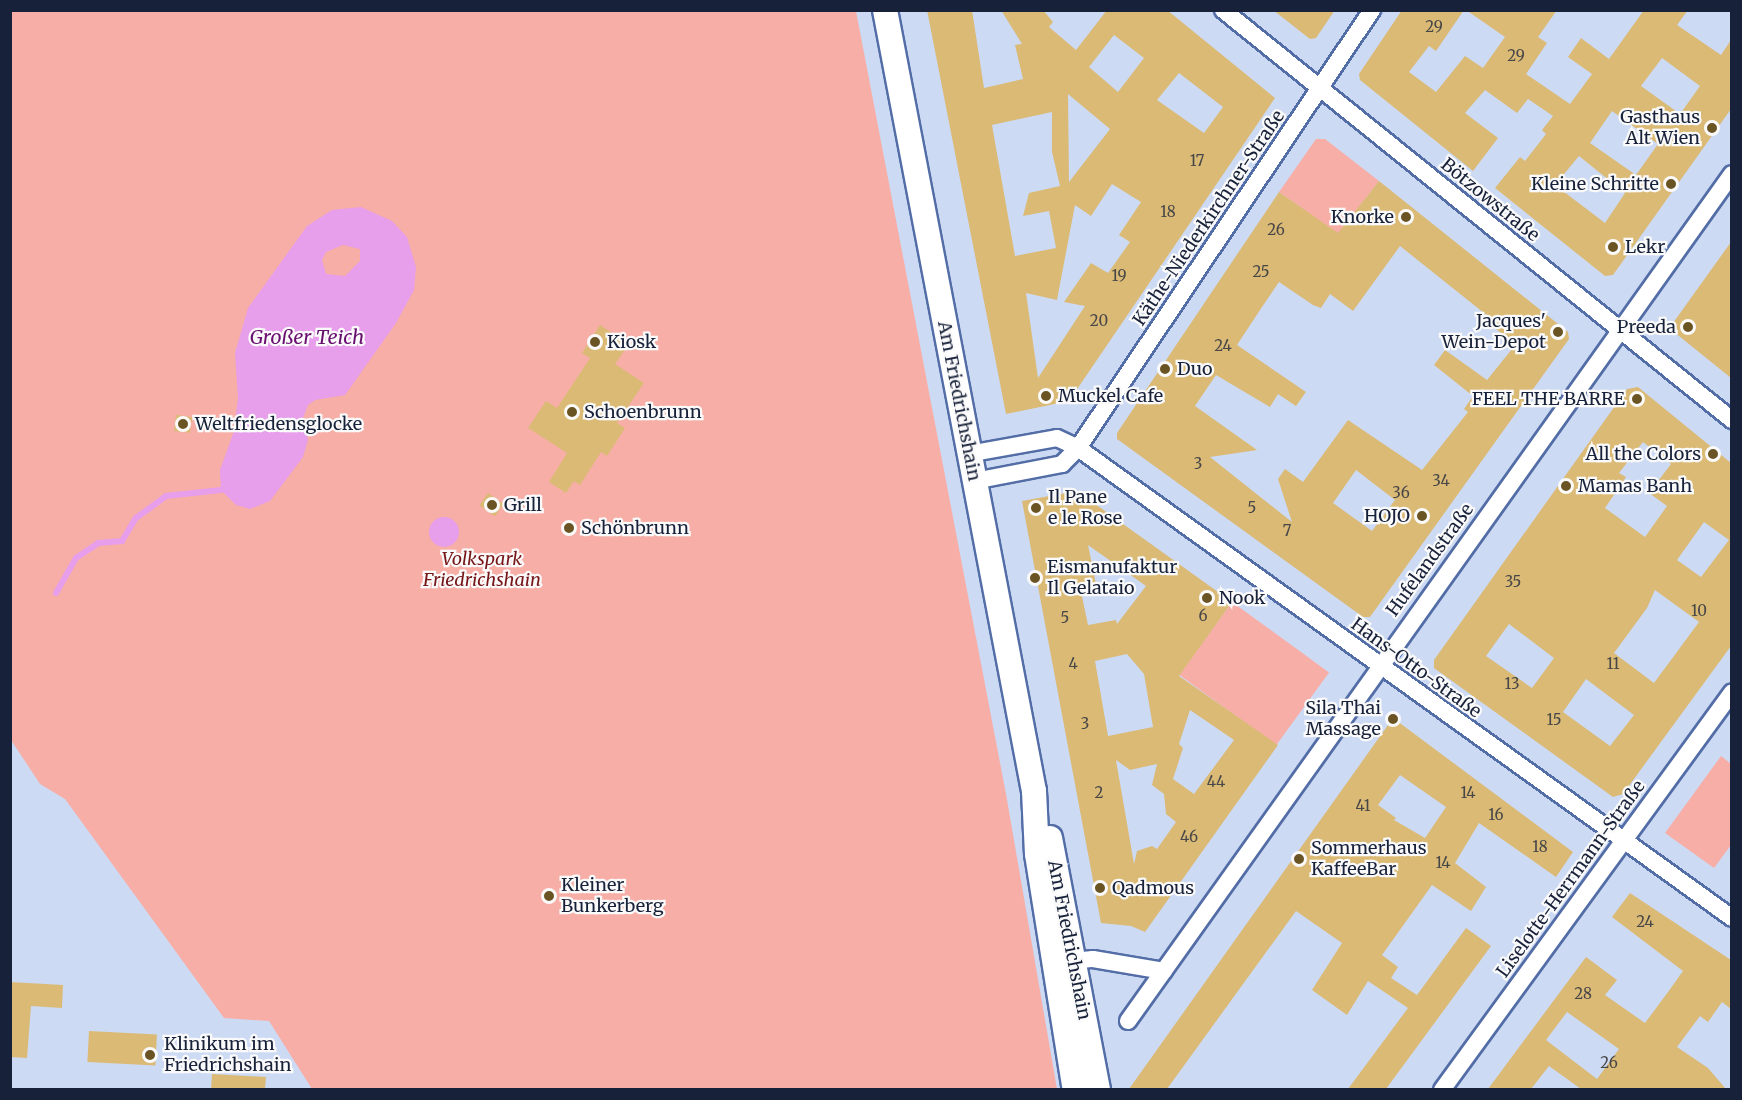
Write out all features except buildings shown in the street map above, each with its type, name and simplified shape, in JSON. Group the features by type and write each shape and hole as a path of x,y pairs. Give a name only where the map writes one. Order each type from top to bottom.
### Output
{"street":[{"name":"Am Friedrichshain","path":"885,10 1034,791 1037,854 1076,1089"},
{"name":"Bötzowstraße","path":"1223,10 1619,332 1731,420"},
{"name":"Käthe-Niederkirchner-Straße","path":"974,481 1062,464 1078,448 1372,10"},
{"name":"Hufelandstraße","path":"1128,1021 1379,665 1731,174"},
{"path":"968,454 1057,438 1078,448"},
{"name":"Hans-Otto-Straße","path":"1078,448 1731,918"},
{"name":"Liselotte-Herrmann-Straße","path":"1442,1089 1731,692"},
{"name":"Am Friedrichshain","path":"1034,791 1048,825 1098,1089"},
{"path":"1073,961 1092,959 1164,971"}],"green space":[{"name":"Volkspark Friedrichshain","path":"10,11 856,11 1006,794 1057,1089 312,1089 269,1021 224,1018 65,799 40,784 11,740"},
{"path":"1316,139 1325,139 1379,181 1338,234 1279,192"},
{"path":"1232,602 1329,673 1276,745 1179,675"},
{"path":"1721,756 1731,764 1731,845 1714,868 1665,833"}],"water":[{"name":"Großer Teich","path":"361,207 392,221 407,237 416,267 414,290 396,323 345,395 315,400 308,405 303,418 308,440 303,457 270,501 250,509 236,505 221,490 220,470 234,431 238,398 235,353 248,308 307,226 332,210","holes":["343,245 360,249 360,261 345,276 326,274 322,260 326,252"]},
{"path":"444,517 454,522 459,532 454,542 444,547 434,542 429,532 434,522"}],"waterway":[{"path":"56,593 76,558 98,543 122,541 136,518 166,496 221,490"}],"place":[{"name":"Gasthaus Alt Wien","path":"1712,128"},
{"name":"Kleine Schritte","path":"1671,184"},
{"name":"Knorke","path":"1406,217"},
{"name":"Lekr","path":"1613,247"},
{"name":"Preeda","path":"1688,327"},
{"name":"Jacques' Wein-Depot","path":"1558,332"},
{"name":"Kiosk","path":"595,342"},
{"name":"Duo","path":"1165,369"},
{"name":"Muckel Cafe","path":"1046,396"},
{"name":"FEEL THE BARRE","path":"1637,399"},
{"name":"Schoenbrunn","path":"572,412"},
{"name":"Weltfriedensglocke","path":"183,424"},
{"name":"All the Colors","path":"1713,454"},
{"name":"Mamas Banh","path":"1566,486"},
{"name":"Grill","path":"492,505"},
{"name":"Il Pane e le Rose","path":"1036,508"},
{"name":"HOJO","path":"1422,516"},
{"name":"Schönbrunn","path":"569,528"},
{"name":"Eismanufaktur Il Gelataio","path":"1035,578"},
{"name":"Nook","path":"1207,598"},
{"name":"Sila Thai Massage","path":"1393,719"},
{"name":"Sommerhaus KaffeeBar","path":"1299,859"},
{"name":"Qadmous","path":"1100,888"},
{"name":"Kleiner Bunkerberg","path":"549,896"},
{"name":"Klinikum im Friedrichshain","path":"150,1055"}]}
